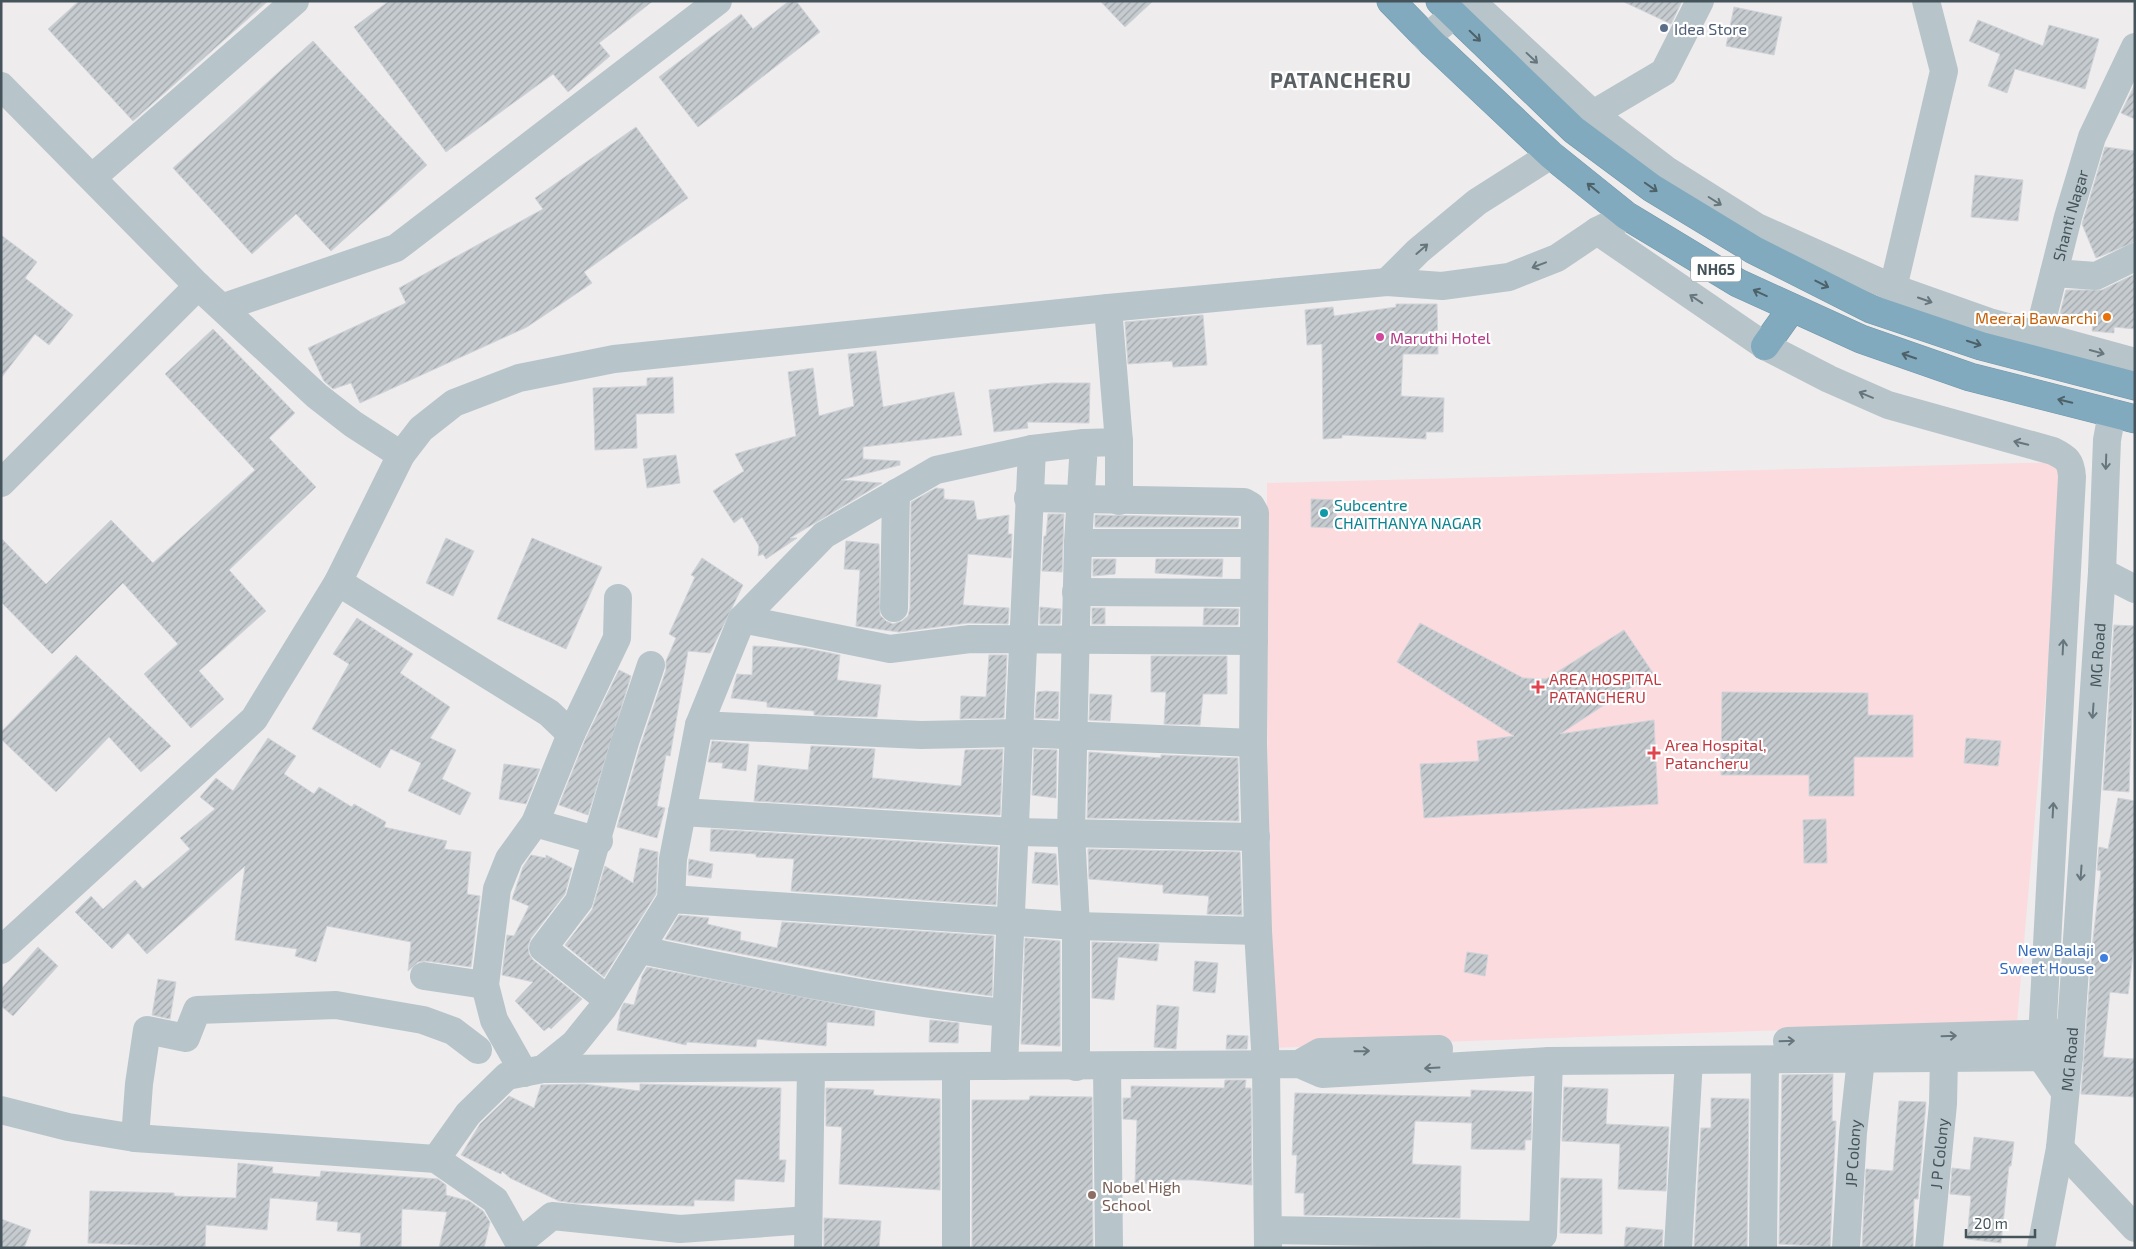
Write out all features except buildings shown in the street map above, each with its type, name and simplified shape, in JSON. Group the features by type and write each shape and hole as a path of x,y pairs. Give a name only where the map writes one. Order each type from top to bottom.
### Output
{"highway":[{"name":"NH65","path":"1391,1 1426,38 1551,155 1626,216 1738,282 1861,339 1970,377 2124,416"},
{"name":"NH65","path":"1459,5 1574,130 1652,188 1754,250 1871,309 1981,346 2128,372"},
{"path":"1765,346 1792,308"}],"street":[{"path":"93,177 295,1"},
{"path":"224,307 396,248 718,1"},
{"path":"1593,114 1664,72 1700,1"},
{"path":"1893,288 1944,71 1926,1"},
{"path":"1426,38 1459,5 1593,114 1665,169 1757,227 1893,288 1989,322 2038,336 2128,372"},
{"name":"Shanti Nagar","path":"2038,336 2092,137 2112,99 2135,47"},
{"path":"1,86 93,177 198,286 224,307 317,396 353,424 401,455"},
{"path":"1387,282 1418,251 1477,202 1551,155"},
{"path":"2,947 254,719 338,582 401,455 421,429 454,403 519,378 614,359 1108,308 1387,282 1442,286 1509,277 1557,258 1597,231 1626,216"},
{"path":"1597,231 1765,346"},
{"path":"2054,273 2096,276 2135,258"},
{"path":"1,483 198,286"},
{"path":"1108,308 1119,442 1119,500"},
{"name":"MG Road","path":"1765,346 1829,379 1888,405 2053,451 2068,458 2071,464 2072,477 2041,1045 2065,1092"},
{"name":"MG Road","path":"2065,1092 2102,572 2107,440 2124,416"},
{"path":"534,1071 574,1044 608,1000 641,950 671,899 673,859 699,725 742,619 824,535 936,470 1032,449 1084,442 1119,442"},
{"path":"1076,1067 1076,926 1071,833 1076,592 1084,442"},
{"path":"1004,1066 1028,498 1032,449"},
{"path":"894,608 896,493"},
{"path":"1028,498 1244,502 1251,506 1255,513 1253,743 1258,931 1266,1064 1268,1239 1543,1234 1549,1062"},
{"path":"1078,543 1254,543"},
{"path":"2102,572 2135,589"},
{"path":"338,582 549,713 571,734"},
{"path":"1076,592 1254,593"},
{"path":"534,1071 494,1020 485,985 496,889 509,859 534,823 571,734 617,638 618,598"},
{"path":"742,619 890,649 970,639 1254,641"},
{"path":"608,1000 543,948 579,901 598,841 625,742 651,665"},
{"path":"699,725 921,735 1018,733 1253,743"},
{"path":"682,812 1014,832 1256,836"},
{"path":"534,823 598,841"},
{"path":"671,899 1076,926 1258,931"},
{"path":"641,950 787,980 950,1008 1006,1013"},
{"path":"424,976 485,985"},
{"path":"135,1138 139,1084 147,1030 186,1038 197,1010 336,1005 423,1020 453,1031 478,1050"},
{"path":"1314,1063 1944,1058 2041,1045"},
{"path":"436,1159 475,1108 507,1076 534,1071 1266,1064 2069,1045"},
{"name":"J P Colony","path":"1929,1248 1943,1104 1944,1058"},
{"name":"JP Colony","path":"1846,1248 1861,1059"},
{"path":"1678,1248 1688,1060"},
{"path":"1763,1248 1765,1060"},
{"path":"1107,1066 1109,1248"},
{"path":"956,1067 956,1248"},
{"path":"808,1248 811,1068"},
{"path":"2041,1248 2060,1148 2065,1092"},
{"path":"1,1110 68,1126 135,1138 436,1159 495,1200 521,1245 552,1216 680,1229 808,1220"},
{"path":"2060,1148 2135,1228"}],"shaded area":[{"name":"Area Hospital, Patancheru","path":"2066,462 2017,1022 1268,1048 1267,483"}],"place":[{"name":"Idea Store","path":"1664,28"},
{"name":"Meeraj Bawarchi","path":"2107,317"},
{"name":"Maruthi Hotel","path":"1380,337"},
{"name":"Subcentre CHAITHANYA NAGAR","path":"1324,513"},
{"name":"AREA HOSPITAL PATANCHERU","path":"1538,687"},
{"name":"Area Hospital, Patancheru","path":"1654,753"},
{"name":"New Balaji Sweet House","path":"2104,958"},
{"name":"Nobel High School","path":"1092,1195"}],"district":[{"name":"PATANCHERU","path":"1341,79"}]}
